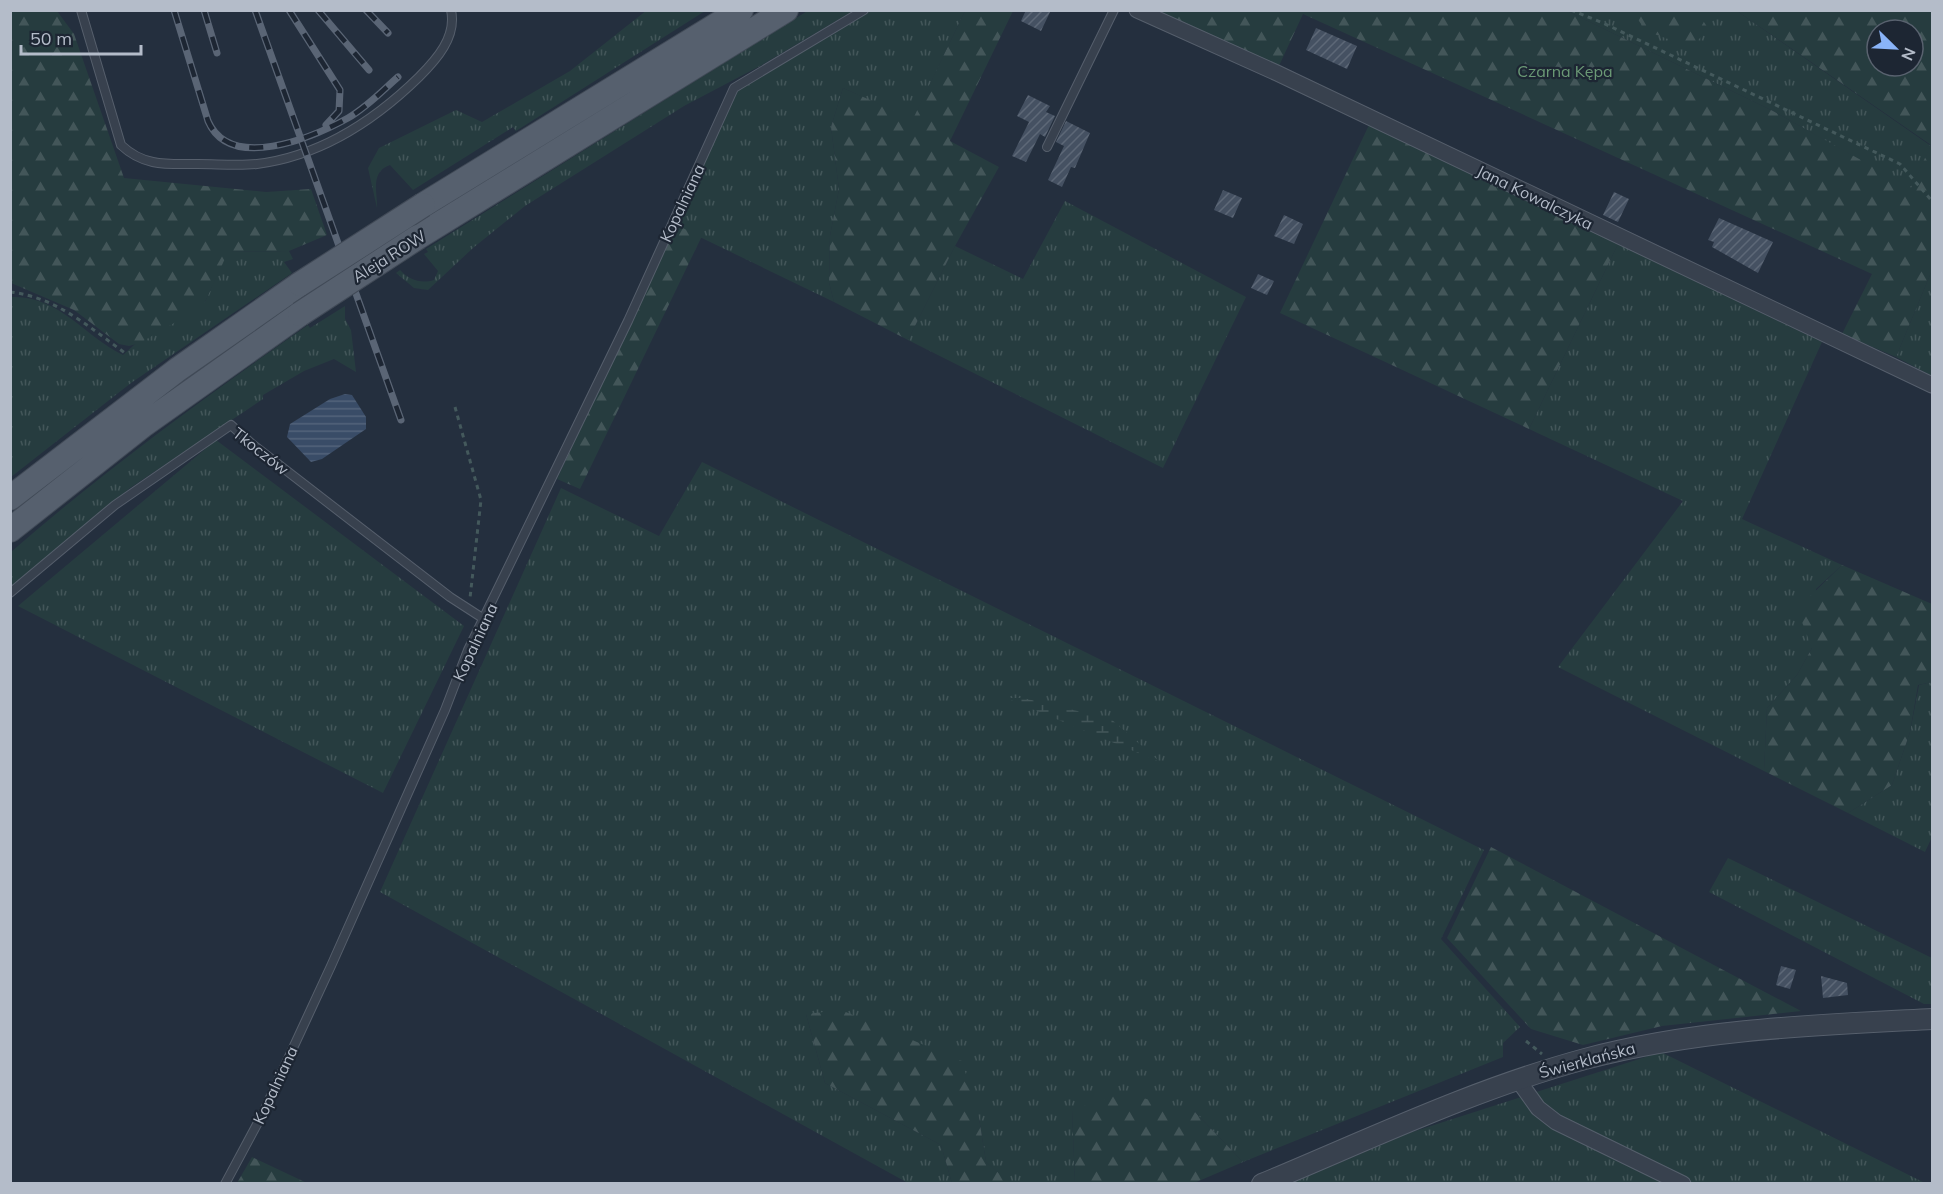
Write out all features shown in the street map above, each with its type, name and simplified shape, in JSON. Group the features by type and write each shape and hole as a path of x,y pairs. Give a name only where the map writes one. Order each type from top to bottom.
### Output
{"main road":[{"name":"Aleja ROW","path":"10,498 143,395 300,284 423,205 741,10"},
{"name":"Aleja ROW","path":"10,530 142,426 300,314 418,237 786,10"}],"street":[{"name":"Jana Kowalczyka","path":"1137,10 1266,68 1932,385"},
{"name":"Świerklańska","path":"1262,1184 1518,1080 1620,1050 1694,1036 1774,1028 1932,1019"},
{"path":"1518,1080 1538,1108 1556,1122 1683,1184"}],"lane":[{"path":"81,10 122,145 144,162 161,164 257,164 331,143 368,122 430,67 443,49 451,31 451,10"},
{"name":"Kopalniana","path":"225,1184 262,1115 331,966 484,619 628,321 734,88 864,10"},
{"path":"1047,147 1114,10"},
{"name":"Tkoczów","path":"10,593 115,505 231,425 273,461 467,609 484,619"}],"path":[{"path":"1571,10 1900,164 1932,201"},
{"path":"10,292 31,294 49,301 125,353"},
{"path":"455,407 482,500 471,594 467,609"}],"green space":[{"path":"647,10 705,11 516,131 513,127 413,190 390,165 383,168 376,184 377,208 368,168 379,148 456,110 482,122 570,71"},
{"path":"809,10 853,11 760,66 684,106 525,206 473,248 428,290 414,288 396,273 400,270 411,279 434,280 438,271 424,254 428,252 426,249"},
{"path":"10,11 57,11 74,34 124,178 266,192 311,189 327,235 289,251 228,252 205,302 198,309 140,343 129,346 119,344 74,310 11,283"},
{"path":"871,11 965,11 913,120 843,88 831,127 839,189 830,236 829,282 834,302 675,225 738,91"},
{"path":"965,11 1013,11 950,141 999,167 955,246 908,340 834,302 829,282 830,236 839,189 831,127 843,88 913,119"},
{"name":"Czarna Kępa","path":"1156,11 1567,11 1773,111 1911,188 1931,145 1737,11 1932,11 1932,270 1896,357 1842,334 1872,274 1303,14 1278,68"},
{"path":"1567,11 1737,11 1931,146 1911,189 1773,111"},
{"path":"1632,11 1697,11 1709,30 1690,47 1646,31"},
{"path":"1369,125 1618,244 1529,429 1280,313"},
{"path":"1065,201 1246,297 1163,468 908,340 955,246 1023,279"},
{"path":"675,225 702,236 580,489 557,479"},
{"path":"1618,244 1822,342 1742,519 1842,565 1816,589 1812,648 1797,675 1767,708 1764,771 1558,667 1683,501 1529,429"},
{"path":"289,251 293,259 284,262 292,273 131,383 11,477 11,297 28,298 57,309 123,355 134,345 205,302 227,252"},
{"path":"1932,270 1932,376 1896,357"},
{"path":"345,306 345,319 351,330 356,372 334,359 304,371 263,395 263,399 130,488 11,588 11,552 119,463 231,379 308,325 310,328"},
{"path":"216,440 464,626 383,793 18,606"},
{"path":"702,462 1484,850 1441,939 1520,1027 1503,1043 1503,1057 1243,1162 1194,1111 1072,1110 1075,1183 1010,1184 986,1162 979,1118 806,1014 825,1083 941,1145 952,1183 908,1183 380,892 561,488 659,536"},
{"path":"1842,565 1932,604 1932,682 1918,685 1910,732 1892,785 1848,813 1764,771 1767,708 1797,675 1812,648 1797,609"},
{"path":"1932,682 1932,837 1925,852 1848,813 1892,785 1910,732 1919,685"},
{"path":"1006,698 1023,698 1111,719 1160,762"},
{"path":"1491,847 1801,1011 1662,1026 1583,1045 1531,1029 1447,938"},
{"path":"1728,858 1932,958 1932,1004 1924,1004 1709,892"},
{"path":"841,1010 962,1061 979,1118 986,1162 1010,1183 952,1183 941,1145 825,1083 806,1014"},
{"path":"1661,1052 1925,1183 1290,1184 1409,1133"},
{"path":"1123,1093 1194,1111 1243,1162 1194,1183 1075,1183 1072,1110"},
{"path":"252,1157 307,1183 237,1183"}],"water":[{"path":"345,394 352,395 366,417 366,429 322,459 311,462 287,437 290,424 330,399"}],"building":[{"path":"1026,10 1051,10 1041,31 1021,21"},
{"path":"1316,28 1357,46 1347,69 1306,50"},
{"path":"1028,95 1050,106 1046,112 1055,116 1045,137 1040,134 1026,162 1012,156 1029,122 1017,116"},
{"path":"1066,121 1090,133 1075,168 1071,167 1062,187 1048,180 1064,146 1056,142"},
{"path":"1223,190 1242,198 1233,218 1214,210"},
{"path":"1614,192 1629,199 1618,222 1603,215"},
{"path":"1284,215 1303,224 1294,244 1274,236"},
{"path":"1719,218 1773,242 1758,273 1712,247 1714,242 1708,240"},
{"path":"1258,274 1274,281 1267,295 1251,288"},
{"path":"1781,966 1796,970 1790,989 1776,985"},
{"path":"1821,976 1847,983 1848,995 1823,998"}],"railway":[{"path":"174,10 208,121 219,136 234,145 252,148 273,146 314,134 355,114 398,77"},
{"path":"204,10 217,53"},
{"path":"255,10 401,420"},
{"path":"289,10 340,90 339,111 326,125"},
{"path":"318,10 369,70"},
{"path":"366,10 388,33"}]}
